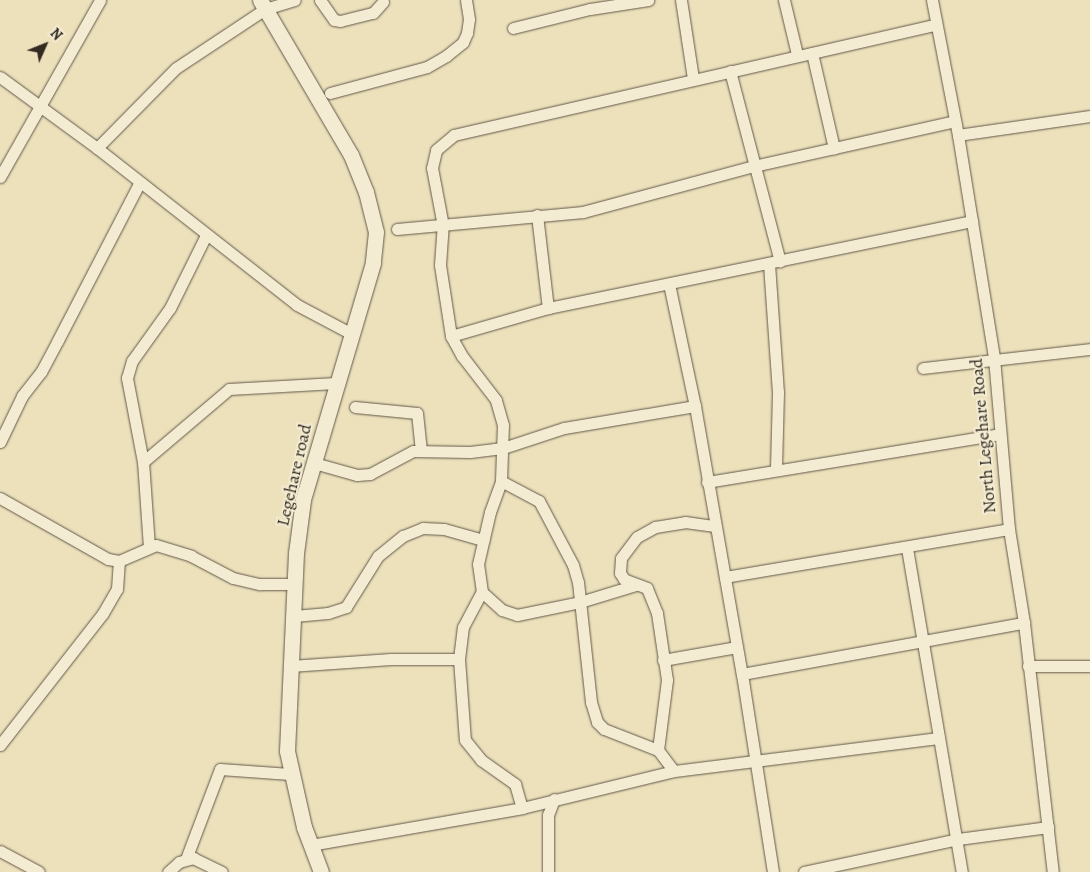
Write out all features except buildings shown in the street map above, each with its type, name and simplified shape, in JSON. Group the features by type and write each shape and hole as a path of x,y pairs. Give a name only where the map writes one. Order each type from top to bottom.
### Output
{"main road":[{"path":"263,5 320,96"},
{"name":"Legehare road","path":"320,96 351,155 366,192 376,232 374,263 350,333 304,500 295,584 287,751 290,774 321,872"}],"street":[{"path":"0,177 100,0"},
{"path":"98,148 176,68 263,5 295,0"},
{"path":"320,0 334,20 340,21 373,12 383,2"},
{"path":"320,96 427,67 446,56 463,42 467,33 469,19 466,0"},
{"path":"513,28 590,9 648,0"},
{"path":"681,0 693,78"},
{"path":"784,0 797,54"},
{"name":"North Legehare Road","path":"932,0 935,25 958,135 994,358 1009,529 1024,623 1053,872"},
{"path":"522,808 515,784 481,760 465,740 459,659 463,627 482,592 478,564 483,540 501,481 503,448 500,409 462,356 451,336 440,265 432,168 436,150 454,135 797,54 935,25"},
{"path":"812,52 834,148"},
{"path":"730,71 754,166 774,263 778,392 776,468"},
{"path":"0,77 98,148 139,184 297,306 350,333"},
{"path":"958,135 1090,116"},
{"path":"397,229 438,227 537,215 583,212 628,202 754,166 955,121"},
{"path":"0,442 22,396 41,372 139,184"},
{"path":"537,215 548,308"},
{"path":"451,336 548,308 972,221"},
{"path":"148,547 143,462 128,392 130,369 142,344 170,308 206,235"},
{"path":"670,284 695,406 742,674 754,761 773,872"},
{"path":"923,368 994,358 1090,349"},
{"path":"143,462 229,390 336,382"},
{"path":"314,463 357,475 370,474 403,455 421,451 470,452 503,448 564,428 695,406"},
{"path":"355,407 417,413 421,451"},
{"path":"707,482 776,468 1000,434"},
{"path":"501,481 538,500 548,514 573,565 580,602 591,702 597,722 604,729 658,750 674,771"},
{"path":"0,498 108,559 118,561 156,545 191,556 233,578 260,584 295,584"},
{"path":"658,750 667,680 653,597 647,588 624,579 620,573 622,558 636,537 655,528 684,522 715,526"},
{"path":"294,616 328,613 346,607 378,556 403,536 423,528 444,529 483,540"},
{"path":"725,577 907,548 1009,529"},
{"path":"907,548 926,642 962,872"},
{"path":"0,745 104,613 117,588 118,561"},
{"path":"482,592 502,610 517,615 580,602 636,585"},
{"path":"742,674 1024,623"},
{"path":"663,660 737,647"},
{"path":"290,666 391,659 459,659"},
{"path":"1028,666 1090,666"},
{"path":"311,845 522,808 674,771 940,738"},
{"path":"186,859 220,769 290,774"},
{"path":"548,872 548,815 554,799"},
{"path":"804,872 958,839 1048,826"},
{"path":"0,851 39,872"},
{"path":"168,872 186,859 193,858 222,872"}]}
